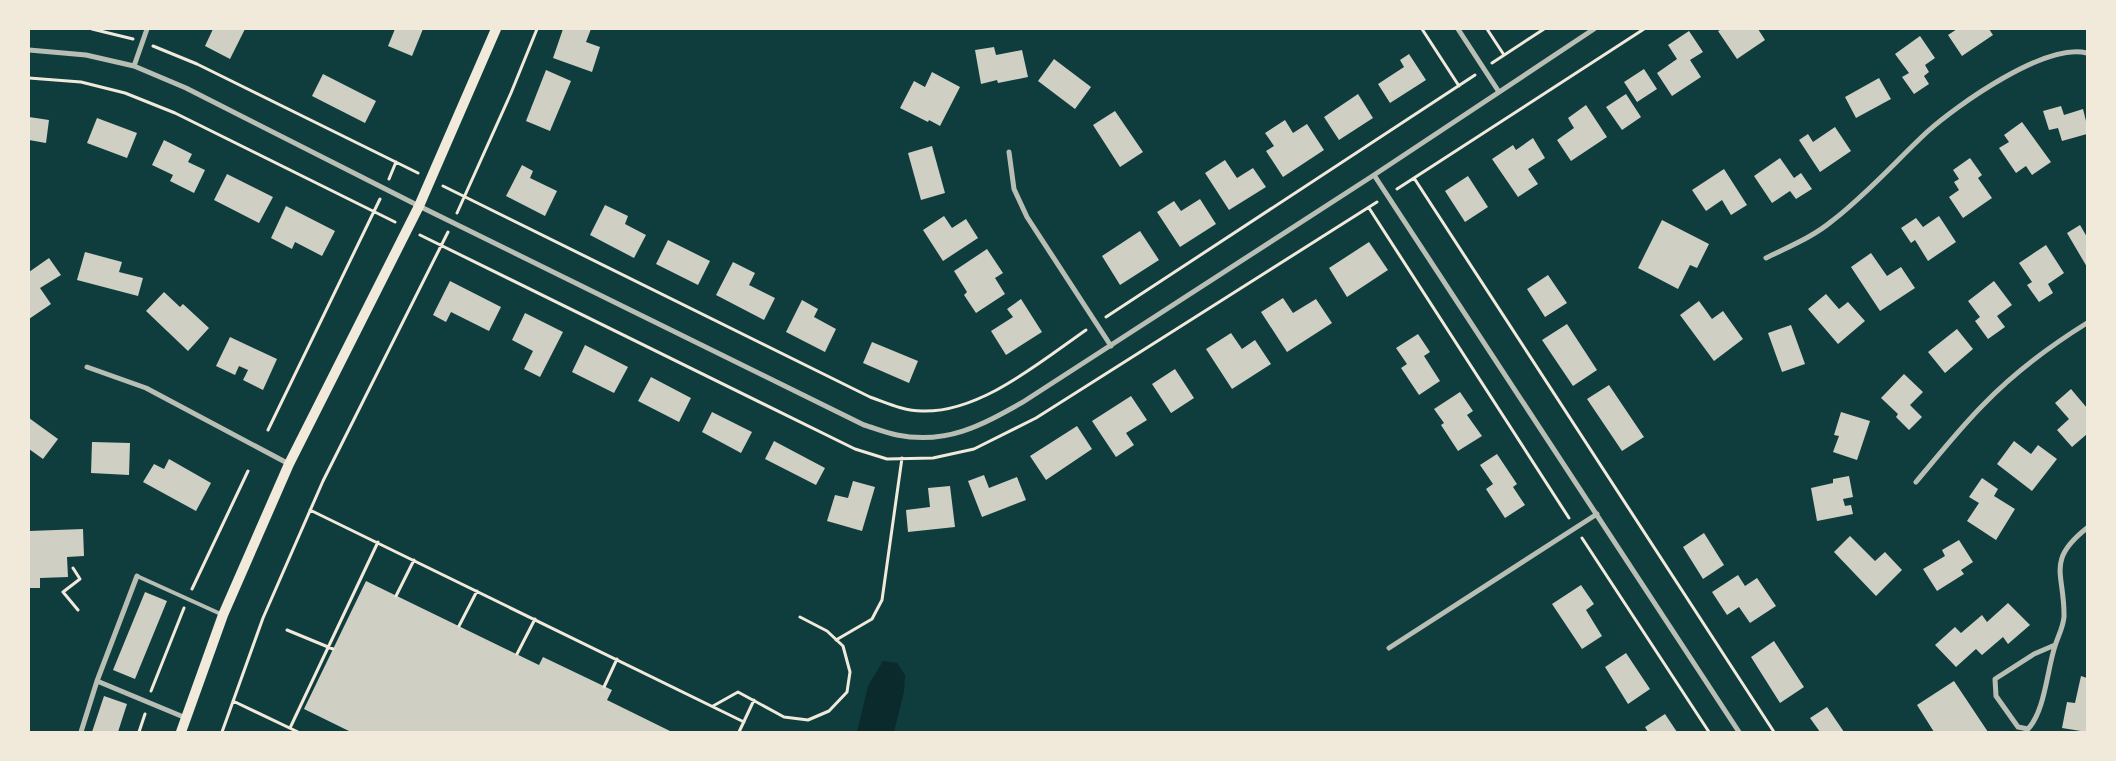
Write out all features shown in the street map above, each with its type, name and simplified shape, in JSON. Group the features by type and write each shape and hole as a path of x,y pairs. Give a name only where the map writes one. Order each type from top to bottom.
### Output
{"main road":[{"path":"181,732 223,615 289,464 419,206 496,29"}],"street":[{"path":"134,66 148,29"},
{"path":"1458,29 1499,92"},
{"path":"29,50 86,55 134,66 186,88 419,206 864,425 897,435 928,437 958,434 988,422 1110,346 1374,175 1594,29"},
{"path":"1766,258 1804,240 1831,223 1862,197 1928,131 1971,100 2036,60 2061,52 2087,53"},
{"path":"1009,152 1014,188 1027,217 1110,346"},
{"path":"1374,175 1739,732"},
{"path":"1916,482 1983,405 2015,375 2045,351 2087,323"},
{"path":"87,366 146,388 289,464"},
{"path":"1389,648 1597,514"},
{"path":"2055,645 2034,654 1995,679 1996,696 2018,727 2028,729 2038,714 2055,645 2063,627 2064,616 2059,577 2060,563 2068,545 2087,528"},
{"path":"80,732 97,681 138,576"},
{"path":"97,681 186,718"}],"lane":[{"path":"138,576 223,615"}],"path":[{"path":"92,29 126,36 197,64 396,162"},
{"path":"537,29 511,93 464,197 870,398 901,408 922,411 951,408 985,396 1028,370 1459,86 1422,29"},
{"path":"1487,29 1504,55 1544,29"},
{"path":"1644,29 1414,178 1774,732"},
{"path":"29,78 81,82 125,93 174,113 374,212 268,430"},
{"path":"222,732 263,618 323,481 442,246 855,449 887,459 933,458 974,449 1036,418 1369,208 1709,732"},
{"path":"836,640 872,619 882,600 902,458"},
{"path":"139,732 148,702 188,599 248,471"},
{"path":"310,510 744,722"},
{"path":"290,728 378,542"},
{"path":"396,596 414,560"},
{"path":"73,568 80,579 63,592 78,610"},
{"path":"459,626 477,591"},
{"path":"712,706 738,692 784,717 808,720 829,711 847,692 850,672 842,646 827,631 800,617"},
{"path":"517,654 535,619"},
{"path":"288,630 333,649"},
{"path":"604,687 617,659"},
{"path":"738,732 754,700"},
{"path":"233,701 298,732"}],"water":[{"path":"883,661 897,663 905,675 904,692 894,732 857,732 868,686"}],"building":[{"path":"213,29 245,29 230,59 205,46"},
{"path":"395,29 423,29 412,56 388,46"},
{"path":"563,29 591,29 586,42 600,47 592,72 553,58"},
{"path":"1722,29 1758,29 1765,40 1737,59 1718,31"},
{"path":"1957,29 1989,29 1993,35 1962,56 1948,35"},
{"path":"1689,31 1703,52 1690,60 1701,77 1672,96 1657,73 1677,59 1668,45"},
{"path":"1920,36 1935,58 1925,65 1929,72 1924,76 1929,84 1914,94 1902,77 1909,73 1895,54"},
{"path":"994,47 996,55 1022,50 1028,77 998,83 997,80 981,84 975,50"},
{"path":"1409,54 1426,80 1390,103 1378,84 1404,67 1400,60"},
{"path":"1054,59 1091,87 1075,109 1038,81"},
{"path":"1644,69 1657,89 1637,102 1624,82"},
{"path":"546,70 571,81 550,131 526,121"},
{"path":"932,72 960,87 940,126 900,108 914,81 925,87"},
{"path":"323,74 376,101 365,123 312,96"},
{"path":"1879,78 1891,99 1856,118 1845,97"},
{"path":"1358,94 1373,118 1339,140 1324,117"},
{"path":"1626,94 1641,117 1622,130 1606,107"},
{"path":"1586,105 1607,137 1571,161 1557,140 1574,128 1568,118"},
{"path":"2061,106 2064,115 2083,109 2087,134 2062,141 2058,128 2049,130 2043,111"},
{"path":"1115,111 1143,152 1120,167 1093,125"},
{"path":"29,117 49,120 46,143 29,140"},
{"path":"97,118 137,133 127,158 87,143"},
{"path":"1285,120 1293,133 1307,124 1324,150 1283,177 1266,151 1274,146 1265,133"},
{"path":"2022,122 2051,162 2032,175 2026,166 2016,173 1999,148 2009,142 2004,135"},
{"path":"1835,127 1851,151 1820,172 1799,140 1808,134 1813,142"},
{"path":"1533,138 1545,158 1528,169 1538,184 1518,197 1492,159 1513,145 1516,150"},
{"path":"164,140 192,154 188,162 205,170 194,193 170,181 173,175 152,165"},
{"path":"932,146 945,193 921,200 908,153"},
{"path":"1780,158 1794,178 1801,173 1812,189 1796,199 1790,191 1772,203 1754,176"},
{"path":"1970,158 1982,175 1978,178 1992,198 1963,218 1949,197 1959,190 1954,182 1959,179 1953,170"},
{"path":"1225,160 1237,178 1253,168 1266,187 1229,210 1205,173"},
{"path":"522,165 533,171 530,178 557,191 545,216 506,196"},
{"path":"1724,169 1747,205 1731,215 1722,200 1706,211 1692,190"},
{"path":"227,174 273,197 259,223 214,200"},
{"path":"1468,176 1488,207 1465,222 1445,191"},
{"path":"1200,199 1216,224 1180,247 1157,212 1174,201 1181,211"},
{"path":"605,205 628,216 625,224 646,235 634,258 590,235"},
{"path":"286,206 335,231 322,256 295,242 292,249 271,238"},
{"path":"944,216 952,228 966,219 978,238 943,261 923,230"},
{"path":"1939,216 1956,242 1928,261 1915,240 1911,243 1901,228 1916,218 1923,227"},
{"path":"1662,220 1709,244 1697,268 1690,265 1678,289 1638,268"},
{"path":"2080,225 2087,237 2087,267 2067,233"},
{"path":"1140,231 1159,260 1120,285 1102,256"},
{"path":"668,240 710,261 698,285 656,264"},
{"path":"1369,242 1388,270 1347,297 1329,268"},
{"path":"2046,245 2064,273 2048,284 2053,293 2039,302 2027,285 2032,282 2019,263"},
{"path":"987,249 1003,273 995,278 1005,294 976,313 964,295 967,292 954,271"},
{"path":"85,252 122,262 119,272 143,278 138,296 77,280"},
{"path":"1871,253 1887,276 1901,267 1915,288 1880,311 1851,267"},
{"path":"49,258 61,275 40,288 51,304 29,319 29,272"},
{"path":"733,262 755,273 749,285 775,298 764,320 716,295"},
{"path":"1548,275 1567,303 1545,317 1527,289"},
{"path":"450,281 501,307 489,331 451,312 446,322 433,315"},
{"path":"1994,281 2012,305 1997,316 2005,327 1988,339 1975,321 1980,317 1968,301"},
{"path":"164,292 180,307 183,304 209,328 188,351 146,311"},
{"path":"1826,294 1839,309 1848,302 1865,321 1838,344 1808,309"},
{"path":"1283,298 1293,313 1316,299 1332,323 1287,352 1261,312"},
{"path":"1021,299 1042,332 1006,355 991,331 1013,317 1007,309"},
{"path":"802,300 818,309 814,317 836,329 825,352 786,332"},
{"path":"1699,301 1712,319 1723,311 1743,339 1714,361 1680,315"},
{"path":"525,313 563,332 540,377 524,369 533,351 512,340"},
{"path":"1567,324 1597,370 1573,386 1542,340"},
{"path":"1791,325 1805,364 1782,372 1768,333"},
{"path":"1957,329 1973,349 1945,373 1928,352"},
{"path":"1231,333 1242,349 1255,340 1271,364 1232,389 1206,349"},
{"path":"1418,334 1430,352 1424,356 1440,381 1419,395 1401,368 1407,364 1396,348"},
{"path":"230,337 277,359 263,390 243,380 248,370 239,366 235,375 216,366"},
{"path":"872,342 918,361 909,383 863,363"},
{"path":"585,345 628,367 614,393 572,372"},
{"path":"1175,369 1194,398 1171,413 1152,384"},
{"path":"1904,374 1923,392 1910,405 1922,417 1909,430 1896,417 1898,414 1881,398"},
{"path":"651,377 691,398 679,422 638,401"},
{"path":"1609,385 1644,437 1622,451 1587,399"},
{"path":"2071,389 2087,408 2087,434 2072,447 2057,430 2069,419 2055,403"},
{"path":"1460,392 1473,411 1467,415 1482,436 1458,451 1441,425 1444,423 1434,409"},
{"path":"1131,396 1147,420 1126,433 1134,445 1116,457 1092,421"},
{"path":"712,412 752,432 741,453 702,432"},
{"path":"1841,412 1870,421 1857,460 1833,452 1839,436 1834,435"},
{"path":"29,418 58,439 43,459 29,449"},
{"path":"1077,426 1092,449 1046,480 1030,456"},
{"path":"774,441 825,468 816,485 765,459"},
{"path":"2014,441 2031,454 2038,445 2057,459 2032,491 1997,464"},
{"path":"92,442 130,443 129,475 91,473"},
{"path":"1497,454 1517,484 1513,487 1525,505 1505,518 1486,489 1493,484 1480,465"},
{"path":"169,459 211,483 196,511 143,482 154,464 164,469"},
{"path":"984,475 989,488 1017,477 1026,500 982,517 968,481"},
{"path":"1849,476 1853,497 1843,499 1845,506 1851,505 1853,514 1817,521 1811,488 1833,483 1833,479"},
{"path":"1982,478 1998,489 1994,496 2015,509 1996,540 1967,521 1979,503 1969,497"},
{"path":"853,481 875,487 862,531 827,521 835,495 848,498"},
{"path":"950,486 955,527 908,532 906,510 930,507 928,488"},
{"path":"83,529 84,556 67,557 68,577 40,578 40,588 29,588 29,531"},
{"path":"1704,533 1724,565 1703,579 1683,547"},
{"path":"1850,536 1875,561 1885,552 1902,570 1876,596 1834,552"},
{"path":"1959,540 1973,562 1961,570 1964,574 1937,591 1923,569 1945,556 1942,550"},
{"path":"1738,575 1745,586 1757,578 1776,606 1750,623 1739,607 1727,615 1712,592"},
{"path":"366,581 539,665 543,657 612,690 607,700 672,732 351,732 304,709"},
{"path":"1581,585 1594,604 1586,610 1602,636 1582,649 1552,604"},
{"path":"145,592 167,601 135,679 113,670"},
{"path":"2008,603 2030,625 2008,644 2003,637 1982,655 1976,649 1956,667 1935,645 1955,627 1961,633 1982,615 1987,622"},
{"path":"1774,641 1804,687 1780,703 1751,657"},
{"path":"1626,653 1650,689 1628,704 1605,667"},
{"path":"2081,676 2087,678 2087,732 2062,728 2067,702 2075,703"},
{"path":"1954,681 1988,732 1934,732 1917,705"},
{"path":"104,696 127,704 118,732 92,732"},
{"path":"1827,707 1844,732 1820,732 1810,718"},
{"path":"1665,714 1677,732 1648,732 1645,727"}]}
